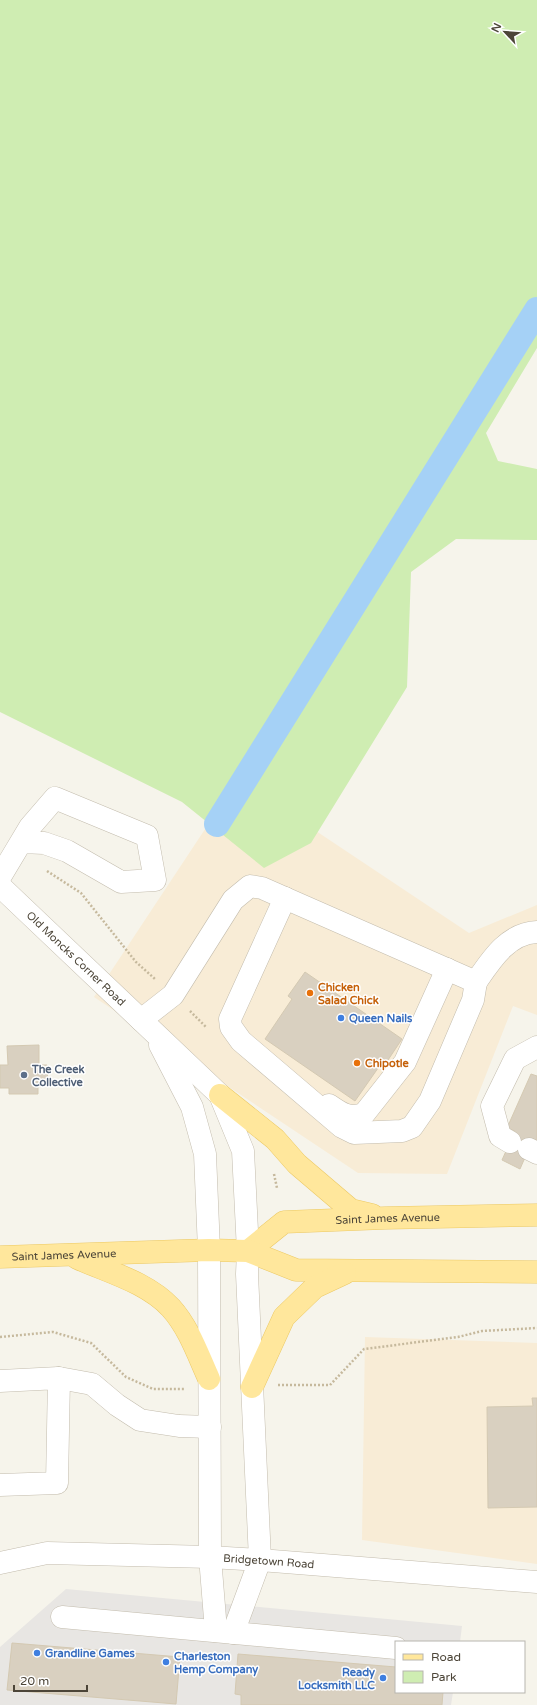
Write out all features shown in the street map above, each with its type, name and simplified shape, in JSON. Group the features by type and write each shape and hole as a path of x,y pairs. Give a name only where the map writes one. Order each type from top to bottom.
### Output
{"main road":[{"path":"220,1095 275,1139 297,1164 351,1210 385,1218"},
{"name":"Saint James Avenue","path":"248,1251 284,1222 385,1218 537,1216"},
{"name":"Saint James Avenue","path":"0,1257 72,1256 209,1250 248,1251 296,1270 537,1272"},
{"path":"72,1256 149,1289 171,1308 189,1334 209,1379"},
{"path":"252,1386 284,1317 315,1287 349,1271"}],"street":[{"path":"0,877 21,842 30,827 55,798 146,836 154,880 121,882 67,851 44,843 21,842"},
{"name":"Old Moncks Corner Road","path":"0,886 220,1095"},
{"path":"224,1632 210,1557 209,1250 205,1154 192,1107 147,1025 173,995 233,900 250,886 262,888 476,982"},
{"path":"231,1023 285,898"},
{"path":"231,1023 241,1041 342,1127 354,1133 402,1130 412,1126 430,1101 473,1000 476,982 492,959 516,937 537,932"},
{"path":"231,1023 247,1035 319,1098 342,1113 355,1117 364,1114 405,1062 447,969"},
{"path":"525,1148 500,1136 492,1106 515,1059 537,1047"},
{"path":"220,1095 243,1151 260,1560 224,1632"},
{"path":"0,1381 59,1378 92,1384 117,1405 140,1420 179,1426 210,1427"},
{"path":"0,1485 57,1483 59,1378"},
{"name":"Bridgetown Road","path":"0,1562 47,1553 210,1557 537,1582"},
{"path":"62,1617 395,1648"}],"shaded area":[{"path":"223,802 283,809 469,933 537,905 537,1015 513,1006 447,1174 358,1173 94,997"},
{"path":"365,1337 537,1343 537,1564 362,1540"},
{"path":"66,1589 462,1626 460,1641 395,1641 395,1693 453,1693 451,1705 0,1705 0,1647"}],"green space":[{"path":"0,0 537,0 537,348 486,433 498,461 537,469 537,540 456,539 411,572 407,687 311,843 264,868 182,802 0,712"}],"building":[{"path":"305,972 402,1039 386,1063 383,1061 355,1101 265,1039 292,999 288,996"},
{"name":"The Creek Collective","path":"39,1045 39,1065 47,1065 48,1085 38,1085 38,1094 9,1094 9,1088 0,1088 0,1065 8,1065 7,1046"},
{"path":"531,1074 537,1076 537,1141 533,1139 520,1169 502,1160 515,1131 507,1128"},
{"path":"532,1398 537,1398 537,1507 488,1508 487,1407 533,1406"},
{"path":"12,1643 180,1657 176,1704 7,1690"},
{"path":"238,1654 395,1667 395,1693 443,1693 442,1705 241,1705 241,1695 235,1694"}],"waterway":[{"path":"217,824 537,310"}],"place":[{"name":"Chicken Salad Chick","path":"310,993"},
{"name":"Queen Nails","path":"341,1018"},
{"name":"Chipotle","path":"357,1063"},
{"name":"The Creek Collective","path":"24,1075"},
{"name":"Grandline Games","path":"37,1653"},
{"name":"Charleston Hemp Company","path":"166,1662"},
{"name":"Ready Locksmith LLC","path":"383,1678"}]}
